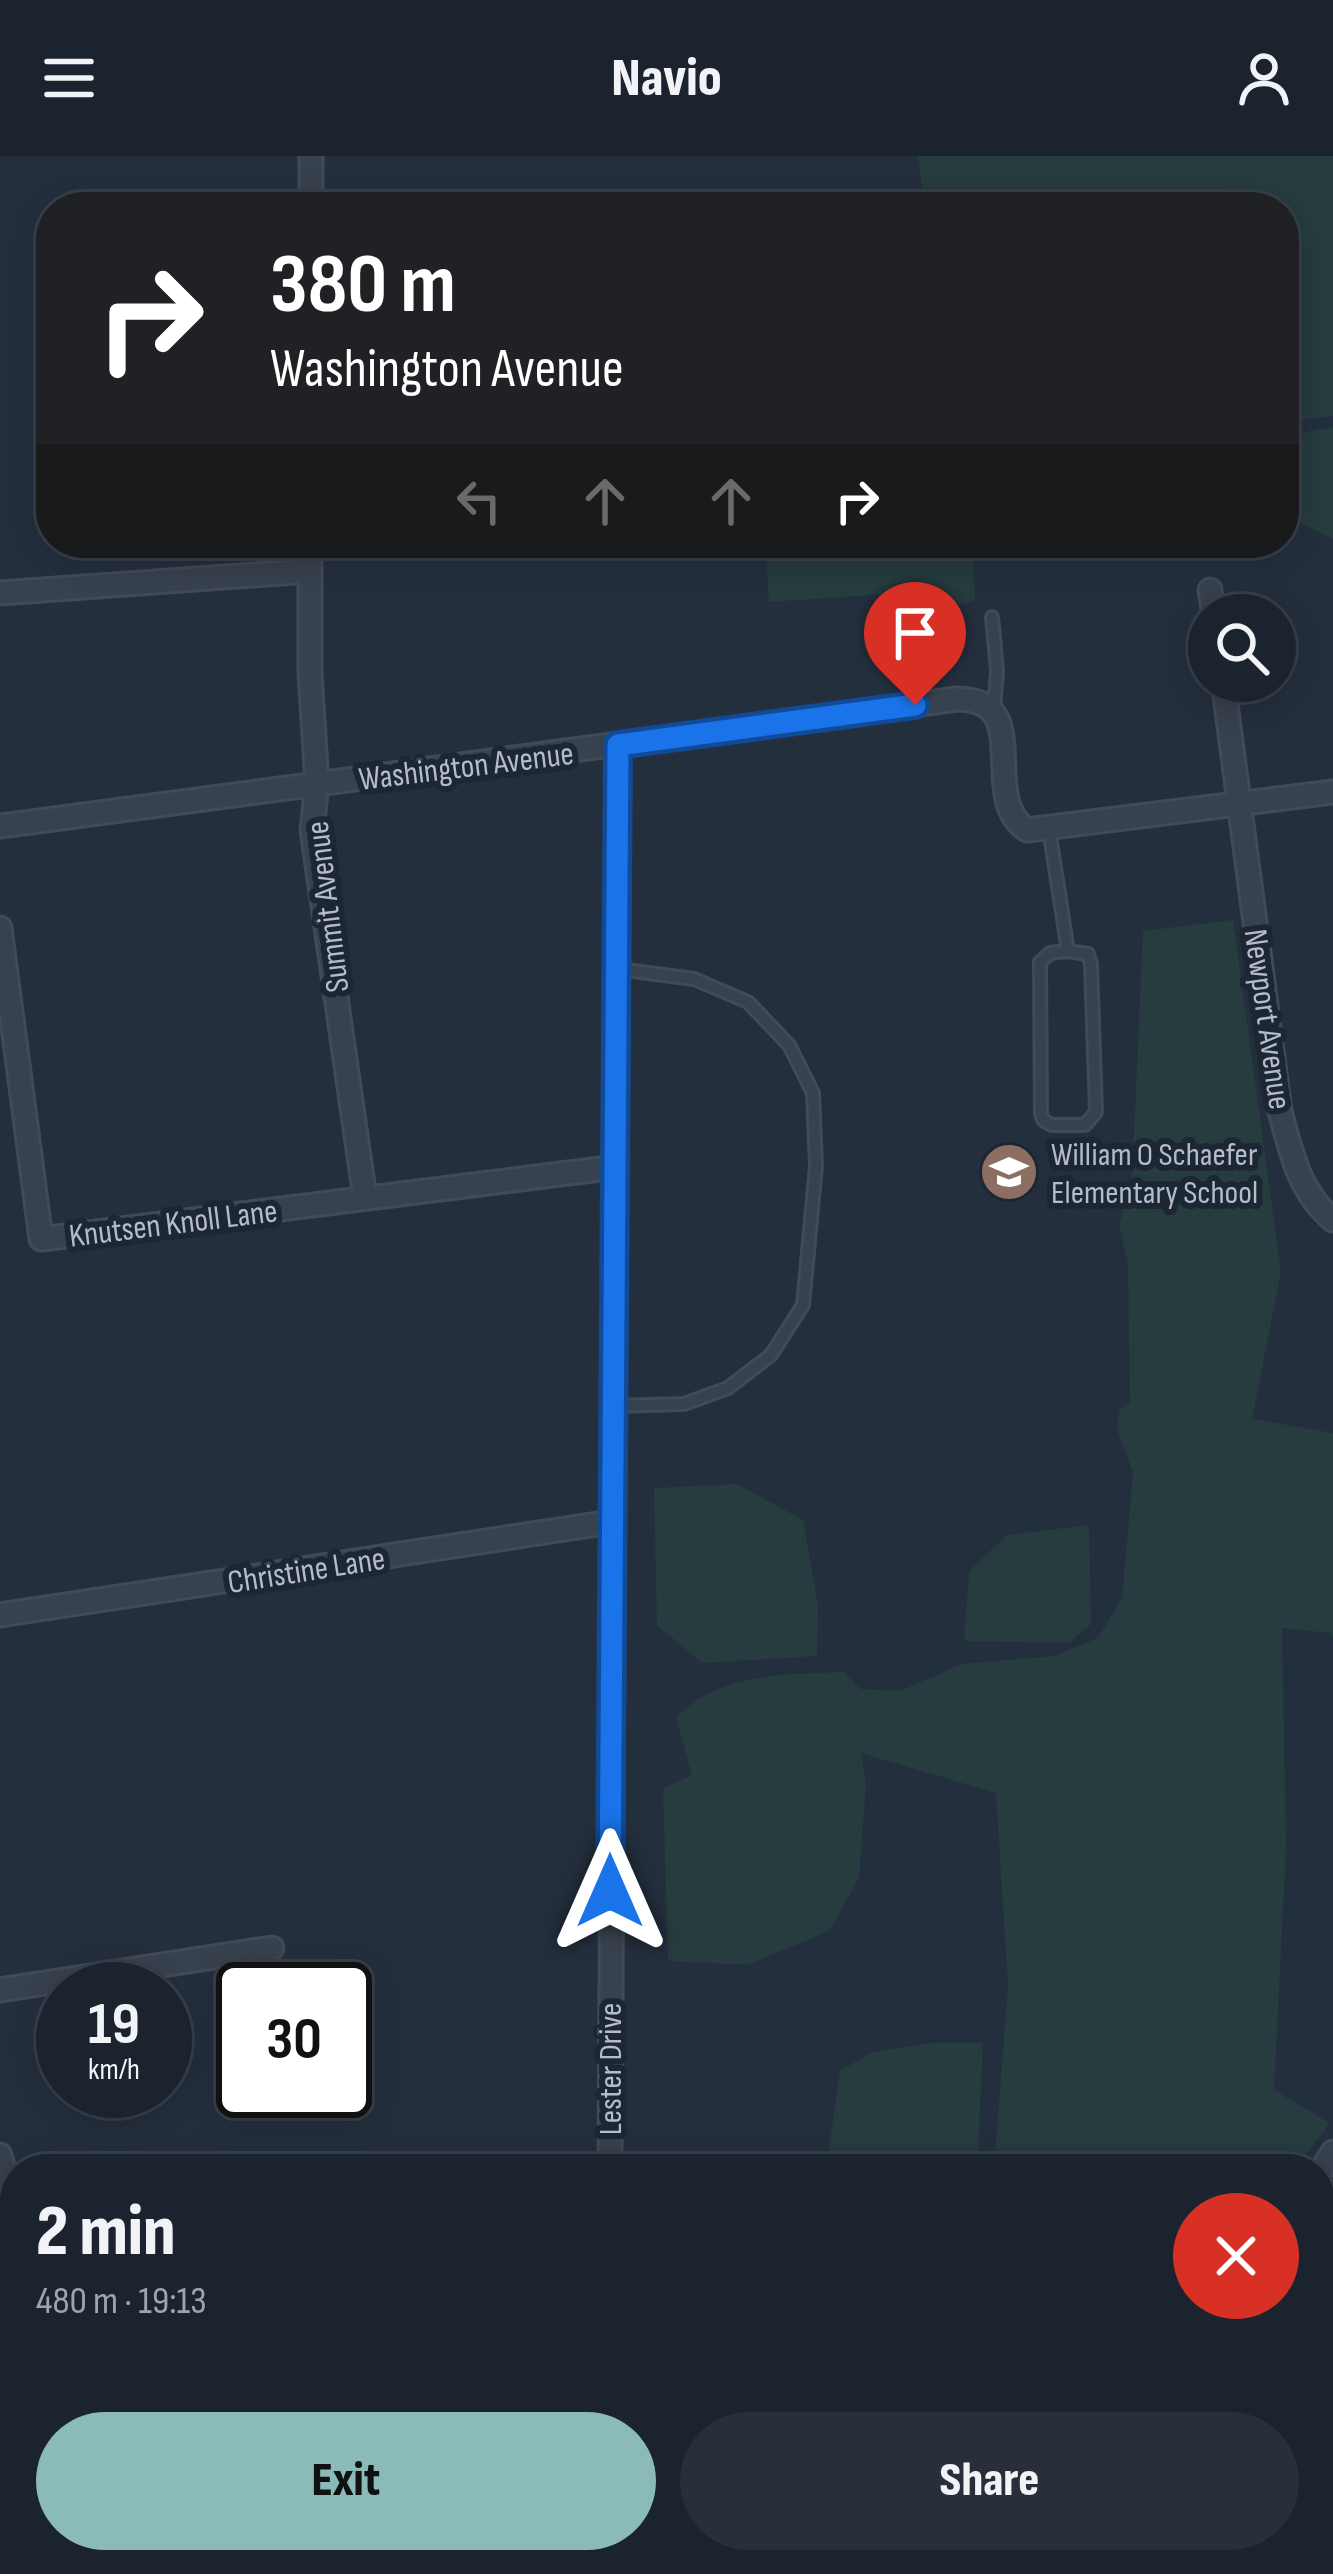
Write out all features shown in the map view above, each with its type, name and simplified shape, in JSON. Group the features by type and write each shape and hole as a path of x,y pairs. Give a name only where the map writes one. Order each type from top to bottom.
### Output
{"street":[{"path":"311,156 311,192"},
{"name":"Summit Avenue","path":"310,558 316,784 312,830 365,1198"},
{"path":"0,592 310,571"},
{"path":"1210,590 1211,594"},
{"name":"Washington Avenue","path":"0,826 957,699 979,699 994,710"},
{"name":"Newport Avenue","path":"1225,702 1280,1111 1296,1172 1333,1220"},
{"path":"994,710 1007,803 1014,821 1027,830 1333,792"},
{"name":"Lester Drive","path":"610,2154 618,745"},
{"name":"Knutsen Knoll Lane","path":"0,928 41,1239 616,1167"},
{"name":"Christine Lane","path":"0,1615 611,1522"},
{"path":"0,1990 272,1948"}],"lane":[{"path":"992,617 997,671 994,710"},
{"path":"1049,830 1068,952"},
{"path":"1068,952 1088,954 1091,964 1096,1112 1085,1125 1052,1125 1040,1114 1040,962 1050,953 1068,952"},
{"path":"613,1406 684,1404 728,1388 771,1355 803,1305 816,1166 813,1093 790,1045 748,1002 694,979 617,969"}],"green space":[{"path":"918,156 1333,156 1333,416 1299,420 1299,192 923,192"},
{"path":"1333,427 1333,539 1299,522 1299,433"},
{"path":"766,558 975,558 975,600 899,624 886,594 769,602"},
{"path":"1233,920 1281,1272 1252,1419 1333,1433 1333,1637 1282,1628 1286,1847 1274,2090 1330,2123 1306,2154 995,2154 1008,1986 996,1793 861,1753 866,1784 859,1878 829,1931 748,1965 668,1961 663,1789 692,1775 676,1718 693,1703 754,1679 844,1672 860,1689 900,1691 962,1664 1054,1656 1098,1638 1122,1598 1133,1473 1117,1429 1119,1410 1130,1402 1128,1265 1119,1225 1132,1181 1143,931"},
{"path":"737,1484 803,1520 818,1605 817,1656 702,1663 657,1625 654,1488"},
{"path":"1089,1525 1091,1624 1069,1643 964,1641 969,1571 1007,1535"},
{"path":"932,2043 983,2043 978,2154 828,2154 840,2071 872,2052"}],"place":[{"name":"William O Schaefer Elementary School","path":"1009,1172"}],"route":[{"path":"610,1891 618,745 915,705"}]}
